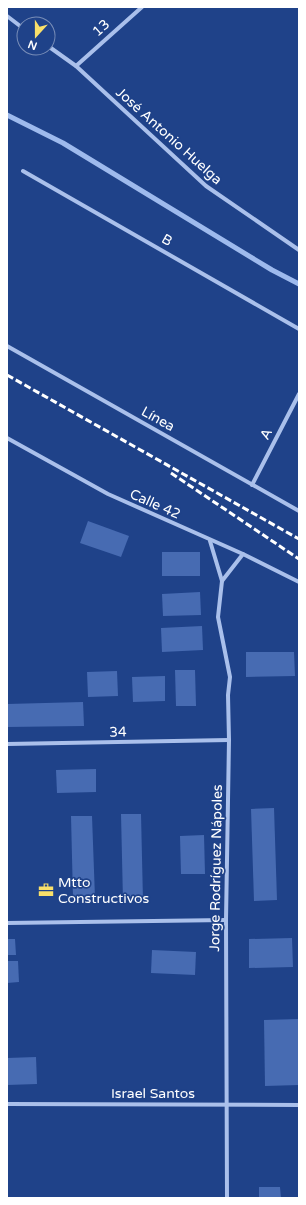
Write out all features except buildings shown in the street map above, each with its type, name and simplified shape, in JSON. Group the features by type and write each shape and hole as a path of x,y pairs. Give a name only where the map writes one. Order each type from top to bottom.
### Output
{"street":[{"name":"13","path":"76,66 142,7"},
{"path":"7,16 16,23"},
{"name":"José Antonio Huelga","path":"56,52 76,66 206,186 299,250"},
{"name":"B","path":"23,170 299,329"},
{"name":"Línea","path":"7,346 299,511"},
{"name":"A","path":"252,485 299,394"},
{"name":"Calle 42","path":"7,438 108,494 210,541 243,554 299,582"},
{"name":"Jorge Rodríguez Nápoles","path":"210,541 222,581 218,617 230,677 228,695 229,740 226,920 227,1198"},
{"path":"222,581 243,554"},
{"name":"34","path":"7,744 229,740"},
{"path":"7,923 226,920"},
{"name":"Israel Santos","path":"7,1104 299,1105"}],"waterway":[{"path":"7,115 63,143 272,270 299,284"}],"railway":[{"path":"7,375 299,539"},
{"path":"171,473 299,559"}],"place":[{"name":"Mtto Constructivos","path":"46,890"}]}
